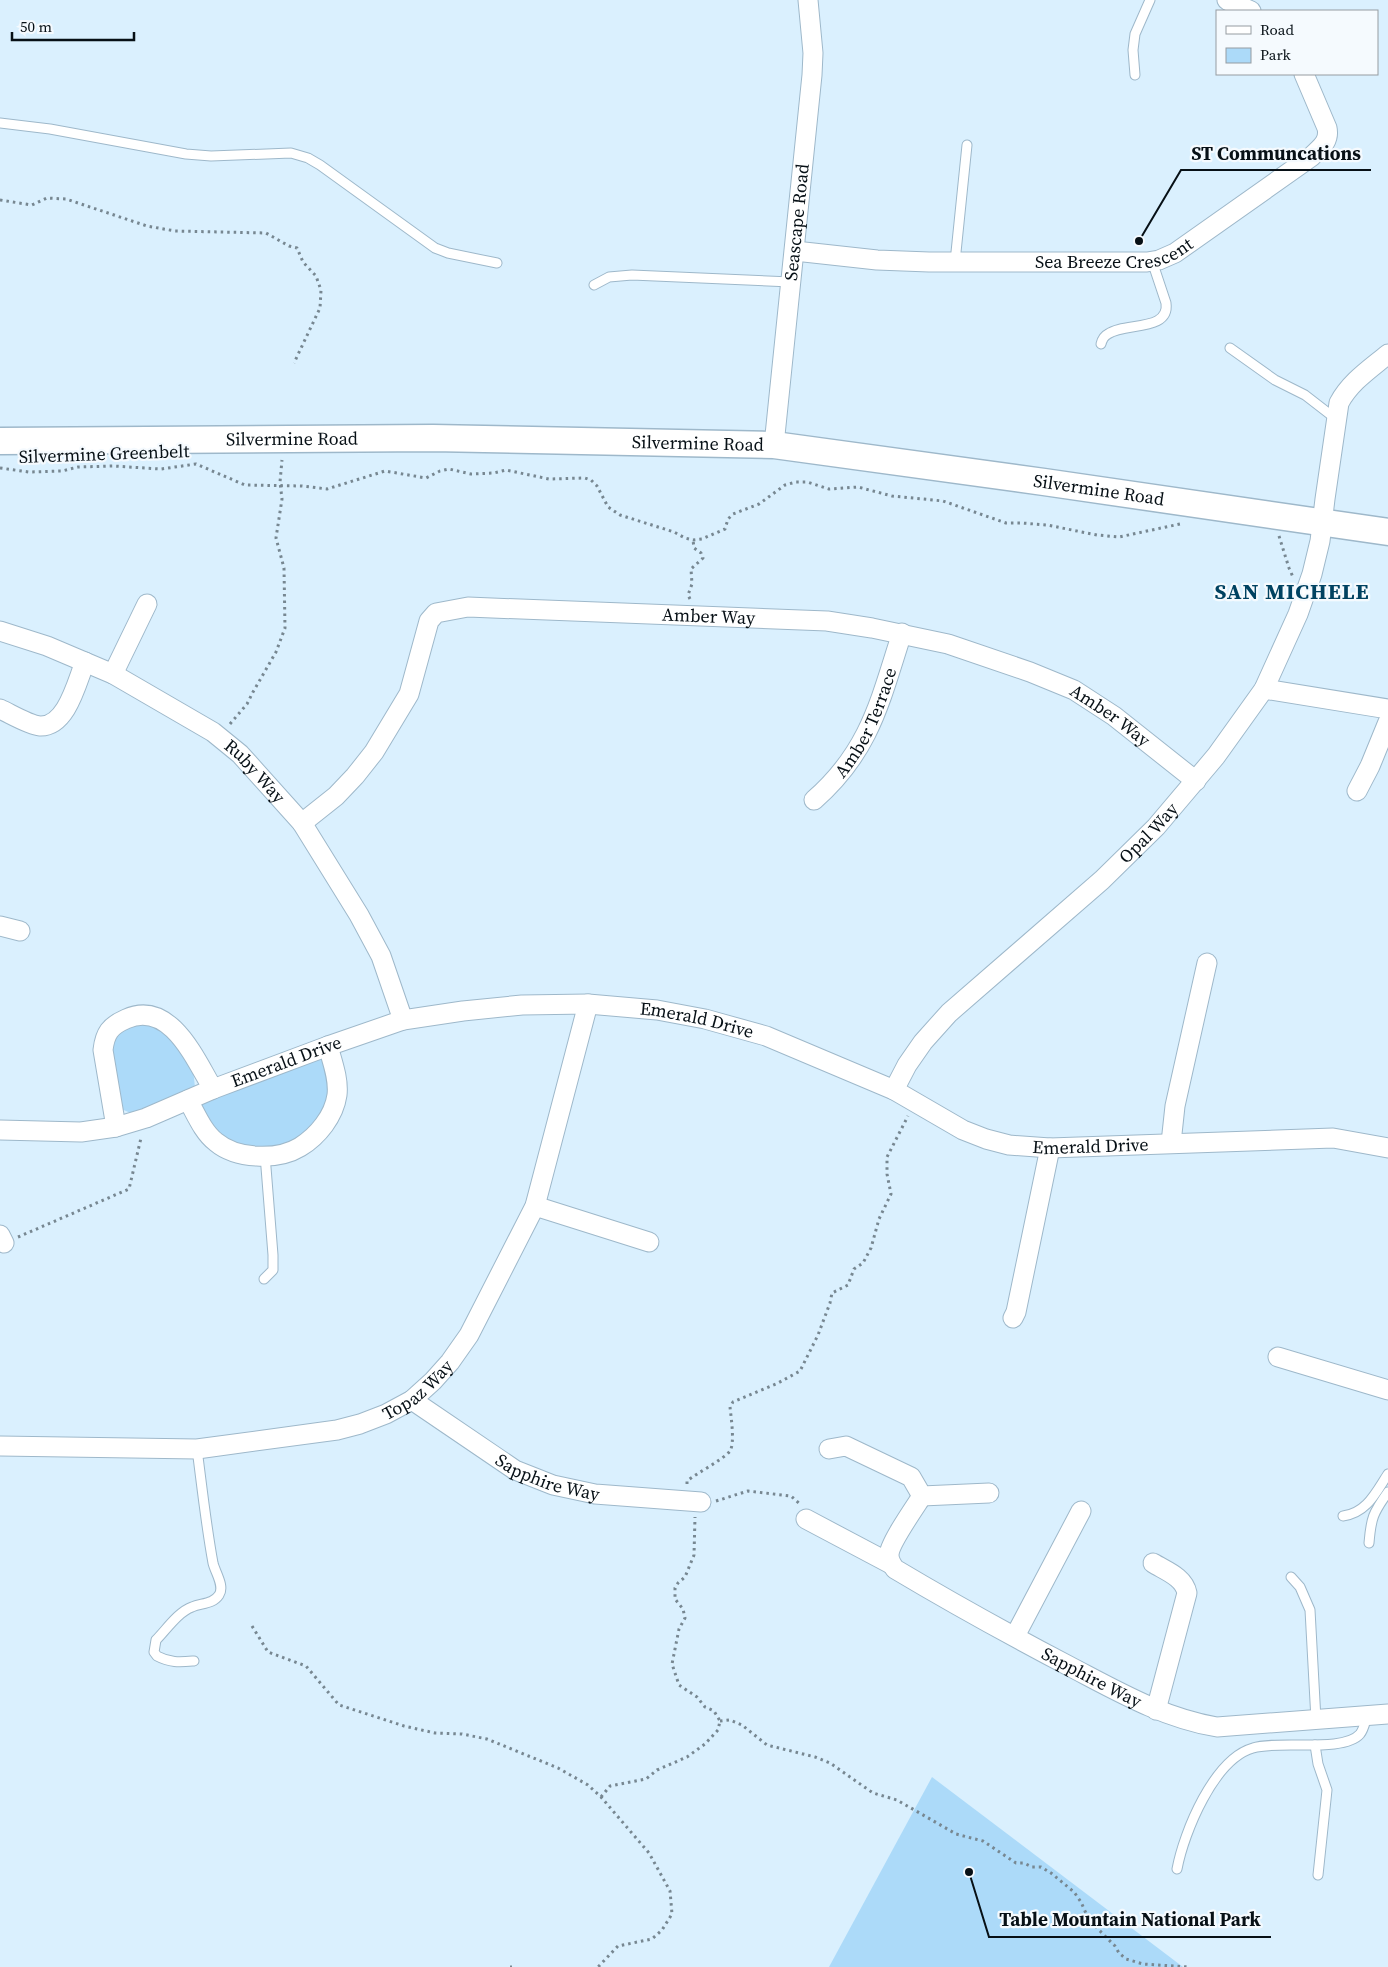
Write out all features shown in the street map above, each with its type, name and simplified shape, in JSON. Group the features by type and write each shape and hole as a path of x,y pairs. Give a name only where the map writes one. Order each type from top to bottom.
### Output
{"street":[{"name":"Seascape Road","path":"774,445 812,75 813,53 808,0"},
{"path":"1227,0 1249,10"},
{"name":"Sea Breeze Crescent","path":"794,251 877,260 1152,262 1175,252 1311,157 1326,142 1328,128 1304,75"},
{"name":"Opal Way","path":"894,1090 907,1065 923,1042 949,1013 1102,880 1156,827 1196,781 1264,689 1298,614 1320,541 1339,404 1345,392 1357,379 1388,354"},
{"name":"Silvermine Road","path":"0,441 433,438 774,445 1007,476 1388,532"},
{"path":"114,674 148,604"},
{"name":"Amber Way","path":"302,822 336,796 374,752 409,694 429,621 436,613 468,607 828,621 948,644 1030,672 1074,690 1114,716 1196,781"},
{"name":"Ruby Way","path":"0,631 47,646 114,674 219,737 240,754 302,822 359,915 381,956 403,1020"},
{"name":"Amber Terrace","path":"814,800 834,783 847,767 864,740 876,714 902,634"},
{"path":"0,709 38,726 48,725 64,713 85,662"},
{"path":"1264,689 1388,709"},
{"path":"1357,792 1388,722"},
{"path":"0,926 20,931"},
{"path":"1171,1143 1175,1106 1207,963"},
{"name":"Emerald Drive","path":"0,1130 81,1132 116,1127 146,1118 214,1089 403,1020 522,1005 588,1004 657,1010 705,1019 766,1036 894,1090 964,1130 986,1139 1009,1144 1050,1148 1333,1138 1388,1148"},
{"name":"Topaz Way","path":"0,1446 197,1449 337,1430 368,1421 412,1400 433,1382 450,1362 469,1334 535,1206 588,1004"},
{"path":"116,1127 103,1050 108,1030 115,1024 132,1016 154,1016 172,1026 214,1089"},
{"path":"188,1100 211,1138 218,1144 231,1150 248,1155 266,1156 282,1154 299,1148 313,1137 326,1122 334,1106 337,1086 328,1046"},
{"path":"1013,1318 1018,1303 1050,1148"},
{"path":"535,1206 649,1242"},
{"path":"1278,1357 1388,1390"},
{"name":"Sapphire Way","path":"412,1400 515,1470 536,1479 553,1485 595,1494 694,1502"},
{"path":"829,1449 846,1446 911,1477 922,1496"},
{"path":"922,1496 989,1493"},
{"path":"891,1564 889,1554 892,1544 922,1496"},
{"path":"1014,1636 1081,1511"},
{"name":"Sapphire Way","path":"806,1519 891,1564 895,1569 908,1577 1014,1636 1139,1703 1193,1723 1217,1727 1388,1714"},
{"path":"1153,1563 1181,1580 1186,1586 1187,1592 1156,1710"}],"lane":[{"path":"1135,75 1134,34 1150,0"},
{"path":"0,122 50,129 186,154 211,156 291,153 299,155 320,165 434,248 448,253 497,263"},
{"path":"955,262 966,145"},
{"path":"1101,344 1108,334 1117,329 1152,323 1161,319 1165,314 1167,310 1166,303 1152,262"},
{"path":"594,285 609,277 632,275 791,282"},
{"path":"1230,348 1275,380 1305,395 1336,419"},
{"path":"264,1279 273,1270 266,1156"},
{"path":"194,1661 177,1663 167,1661 157,1656 154,1646 156,1640 185,1610 216,1599 221,1592 221,1585 214,1568 208,1533 197,1449"},
{"path":"1343,1516 1352,1515 1367,1505 1388,1474"},
{"path":"1369,1543 1375,1510 1388,1492"},
{"path":"1291,1577 1300,1587 1310,1610 1316,1720"},
{"path":"1177,1869 1181,1848 1189,1828 1221,1771 1232,1759 1252,1748 1261,1746 1349,1742 1362,1732 1367,1716"},
{"path":"1315,1745 1318,1764 1327,1790 1318,1875"}],"path":[{"path":"0,200 32,205 47,198 66,199 147,226 175,231 266,233 289,246 297,248 303,262 316,276 321,290 320,308 294,363"},
{"path":"219,737 247,704 276,652 285,628 284,568 276,538 282,499 284,439"},
{"name":"Silvermine Greenbelt","path":"0,468 29,472 112,466 161,469 196,464 245,485 327,489 385,471 426,478 449,469 471,474 494,473 506,470 561,480 585,478 591,480 597,486 608,507 620,515 693,540"},
{"path":"696,616 697,607 695,601 688,598 692,584 691,569 703,558 701,553 694,548 693,540 711,536 725,529 728,519 733,514 759,504 786,485 796,482 807,482 829,489 858,487 892,496 943,501 1006,523 1047,525 1096,535 1119,537 1165,526 1186,524"},
{"path":"1274,532 1279,535 1289,568 1298,586 1307,588"},
{"path":"601,1797 610,1786 646,1779 664,1766 687,1757 713,1737 718,1730 720,1721 714,1711 705,1708 697,1697 679,1685 672,1664 679,1629 685,1618 683,1609 675,1599 675,1588 685,1576 694,1555 694,1502 687,1481 730,1451 733,1441 730,1407 733,1402 778,1383 800,1371 818,1335 832,1293 848,1285 854,1269 863,1263 871,1248 879,1219 891,1194 887,1174 887,1157 916,1103"},
{"path":"2,1239 129,1189 146,1118"},
{"path":"694,1502 727,1498 748,1491 771,1492 791,1496 800,1502 806,1519"},
{"path":"252,1626 268,1652 306,1666 339,1704 427,1732 462,1734 487,1739 558,1768 588,1785 601,1797 649,1853 670,1891 672,1914 662,1930 652,1939 618,1946 598,1967"},
{"path":"720,1721 730,1720 742,1726 767,1745 815,1757 830,1763 841,1769 864,1789 897,1800 956,1834 983,1841 1016,1863 1024,1862 1032,1867 1041,1867 1074,1892 1089,1920 1116,1946 1119,1954 1126,1959 1143,1964 1190,1967"}],"green space":[{"path":"157,1018 193,1070 195,1087 133,1114 112,1105 110,1030"},
{"path":"327,1050 336,1097 312,1130 288,1148 249,1149 219,1142 193,1098"},
{"path":"932,1777 1183,1967 829,1967"}],"place":[{"name":"ST Communcations","path":"1139,241"},
{"name":"Table Mountain National Park","path":"969,1872"}],"district":[{"name":"SAN MICHELE","path":"1292,591"}]}
